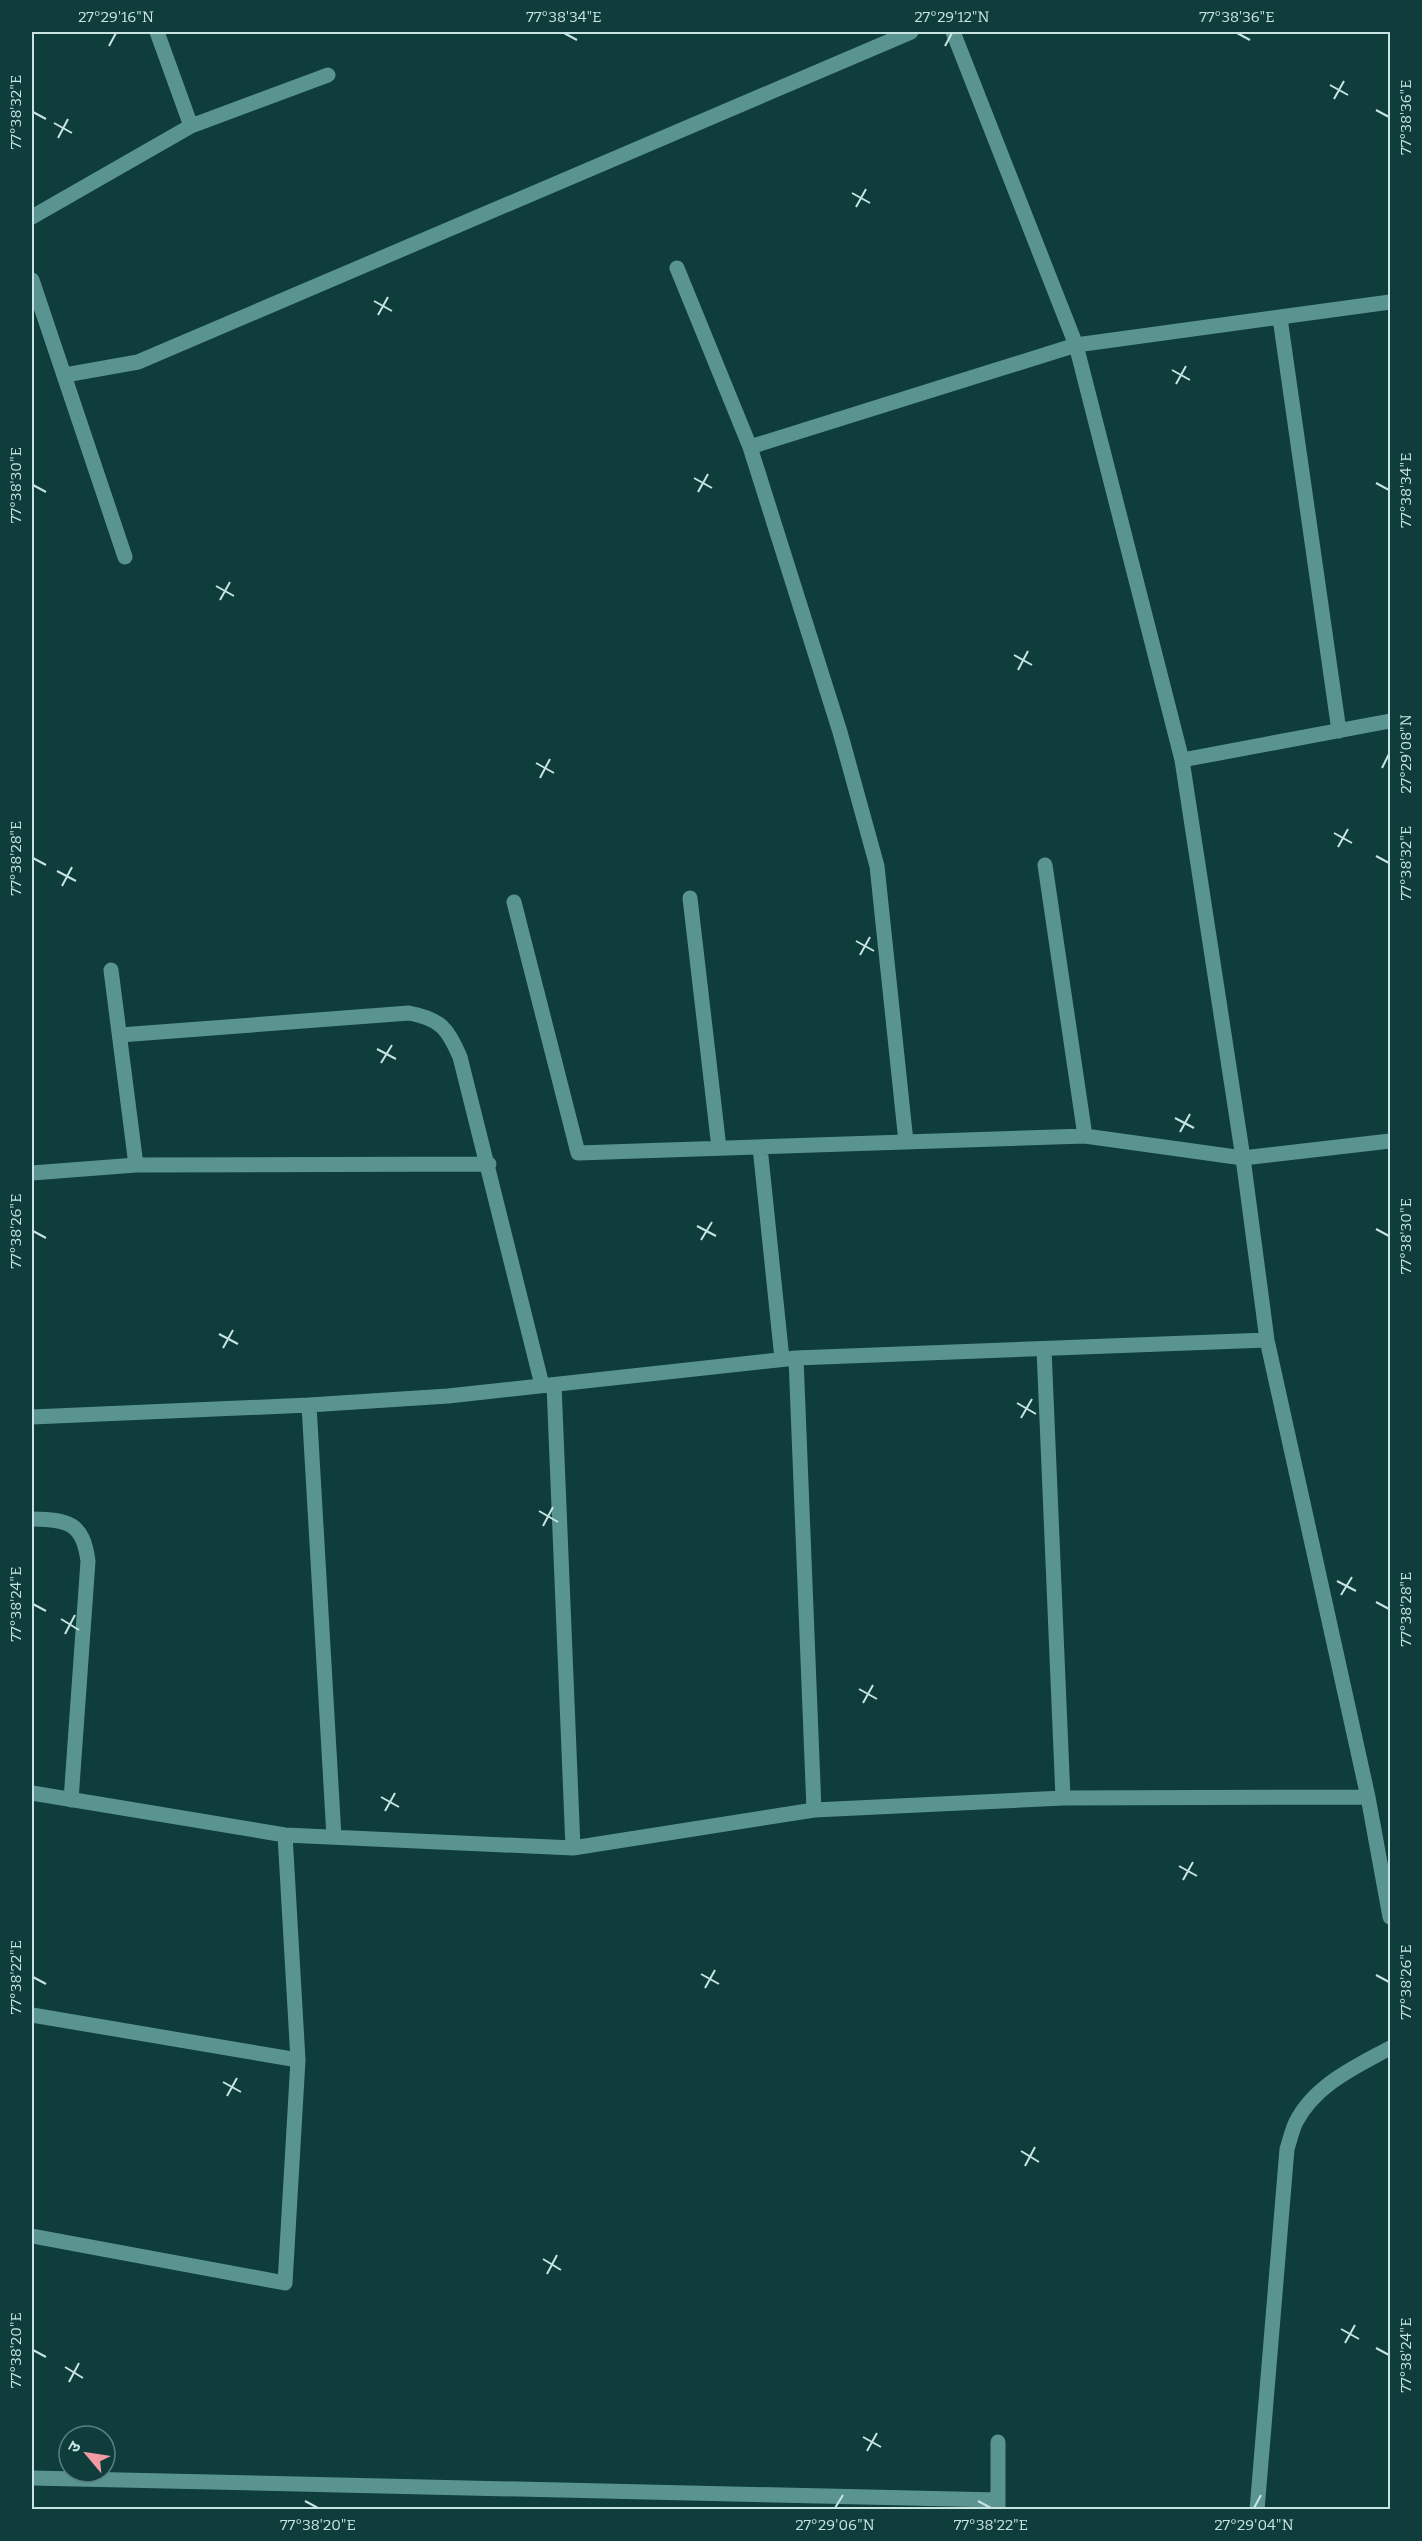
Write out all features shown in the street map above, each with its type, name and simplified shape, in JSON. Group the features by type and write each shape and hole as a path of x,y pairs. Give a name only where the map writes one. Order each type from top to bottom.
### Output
{"street":[{"path":"157,32 191,126"},
{"path":"65,375 138,362 911,32"},
{"path":"953,32 1076,345 1182,760 1243,1158 1267,1341 1368,1797 1390,1917"},
{"path":"32,217 191,126 328,75"},
{"path":"677,268 750,447 840,732 877,866 906,1142"},
{"path":"32,280 125,557"},
{"path":"750,447 1076,345 1390,302"},
{"path":"1280,318 1339,731"},
{"path":"1182,760 1390,721"},
{"path":"1045,865 1086,1136"},
{"path":"690,898 719,1148"},
{"path":"514,902 578,1153 1086,1136 1243,1158 1390,1141"},
{"path":"111,970 136,1166"},
{"path":"120,1035 409,1013 427,1017 442,1025 447,1031 460,1057 548,1385 573,1848"},
{"path":"760,1147 789,1359 814,1810"},
{"path":"32,1173 136,1166 489,1164"},
{"path":"32,1417 448,1396 789,1359 1267,1341"},
{"path":"1044,1349 1063,1798"},
{"path":"309,1404 334,1837"},
{"path":"32,1519 50,1519 77,1528 85,1540 88,1560 71,1800"},
{"path":"32,1793 285,1835 573,1848 814,1810 1063,1798 1368,1797"},
{"path":"32,2236 285,2283 298,2060 285,1835"},
{"path":"32,2015 298,2060"},
{"path":"1257,2510 1287,2149 1296,2122 1313,2098 1334,2079 1390,2048"},
{"path":"32,2478 998,2505 998,2442"}]}
